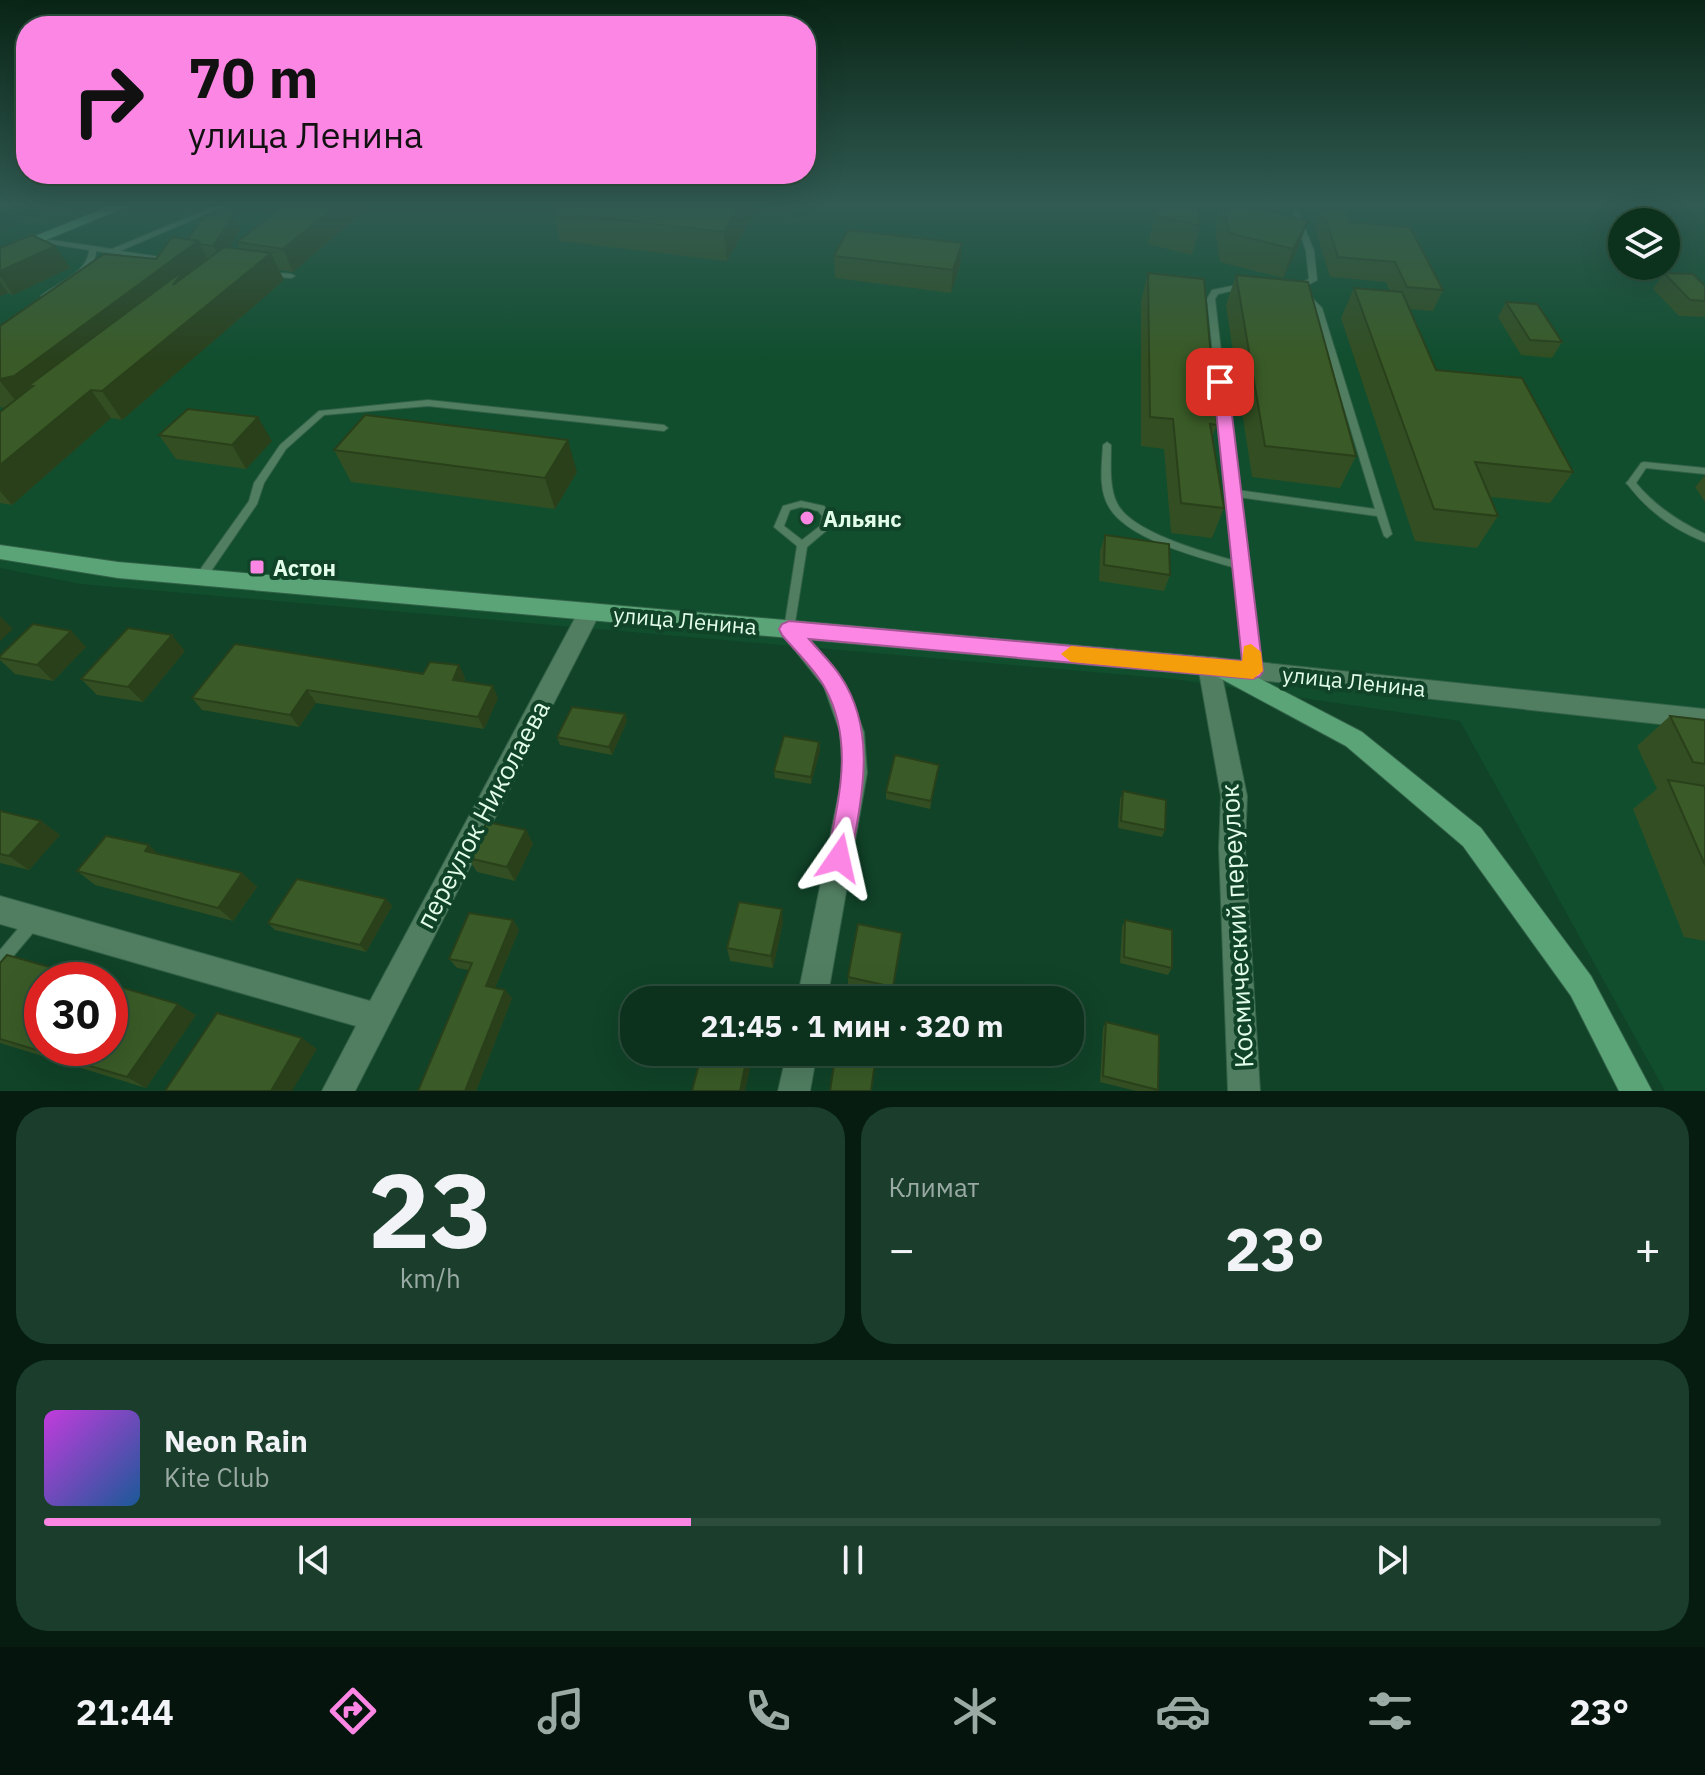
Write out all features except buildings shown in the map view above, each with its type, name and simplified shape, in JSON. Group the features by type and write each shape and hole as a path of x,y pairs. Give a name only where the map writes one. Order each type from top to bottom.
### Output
{"main road":[{"name":"улица Ленина","path":"0,552 118,570 1214,667"},
{"path":"1214,667 1354,739 1472,837 1581,986 1636,1091"}],"street":[{"name":"переулок Николаева","path":"338,1091 590,611"},
{"path":"789,629 834,683 852,732 855,773 815,986"},
{"name":"улица Ленина","path":"1214,667 1705,719"},
{"name":"Космический переулок","path":"1214,667 1234,796 1232,848 1244,1091"},
{"path":"0,910 375,1017"},
{"path":"794,1091 799,1066"}],"lane":[{"path":"41,304 58,285 80,273 92,258"},
{"path":"150,258 179,262"},
{"path":"1311,258 1313,280 1303,288 1292,291 1318,308 1387,534"},
{"path":"265,273 291,276"},
{"path":"1252,286 1225,288 1215,292 1211,299 1253,671"},
{"path":"201,577 254,502 259,483 283,447 322,413 428,403 664,428"},
{"path":"1107,445 1107,488 1114,508 1139,527 1169,542 1241,566"},
{"path":"1705,471 1644,465 1631,483 1645,502 1665,518 1705,538"},
{"path":"1233,493 1380,513"},
{"path":"789,629 802,545 824,528 827,516 821,508 801,504 786,508 781,517 779,527 802,545"},
{"path":"0,961 36,918"}],"shaded area":[{"path":"0,258 1608,258 1608,280 1680,280 1680,258 1705,258 1705,1091 1665,1091 1460,721 1173,679 81,584 0,568"}],"slow traffic":[{"path":"1071,654 1253,671 1251,652"}],"place":[{"name":"Альянс","path":"807,518"},
{"name":"Астон","path":"257,567"}],"route":[{"path":"839,858 855,773 852,732 834,683 789,629 1253,671 1220,382"}]}
